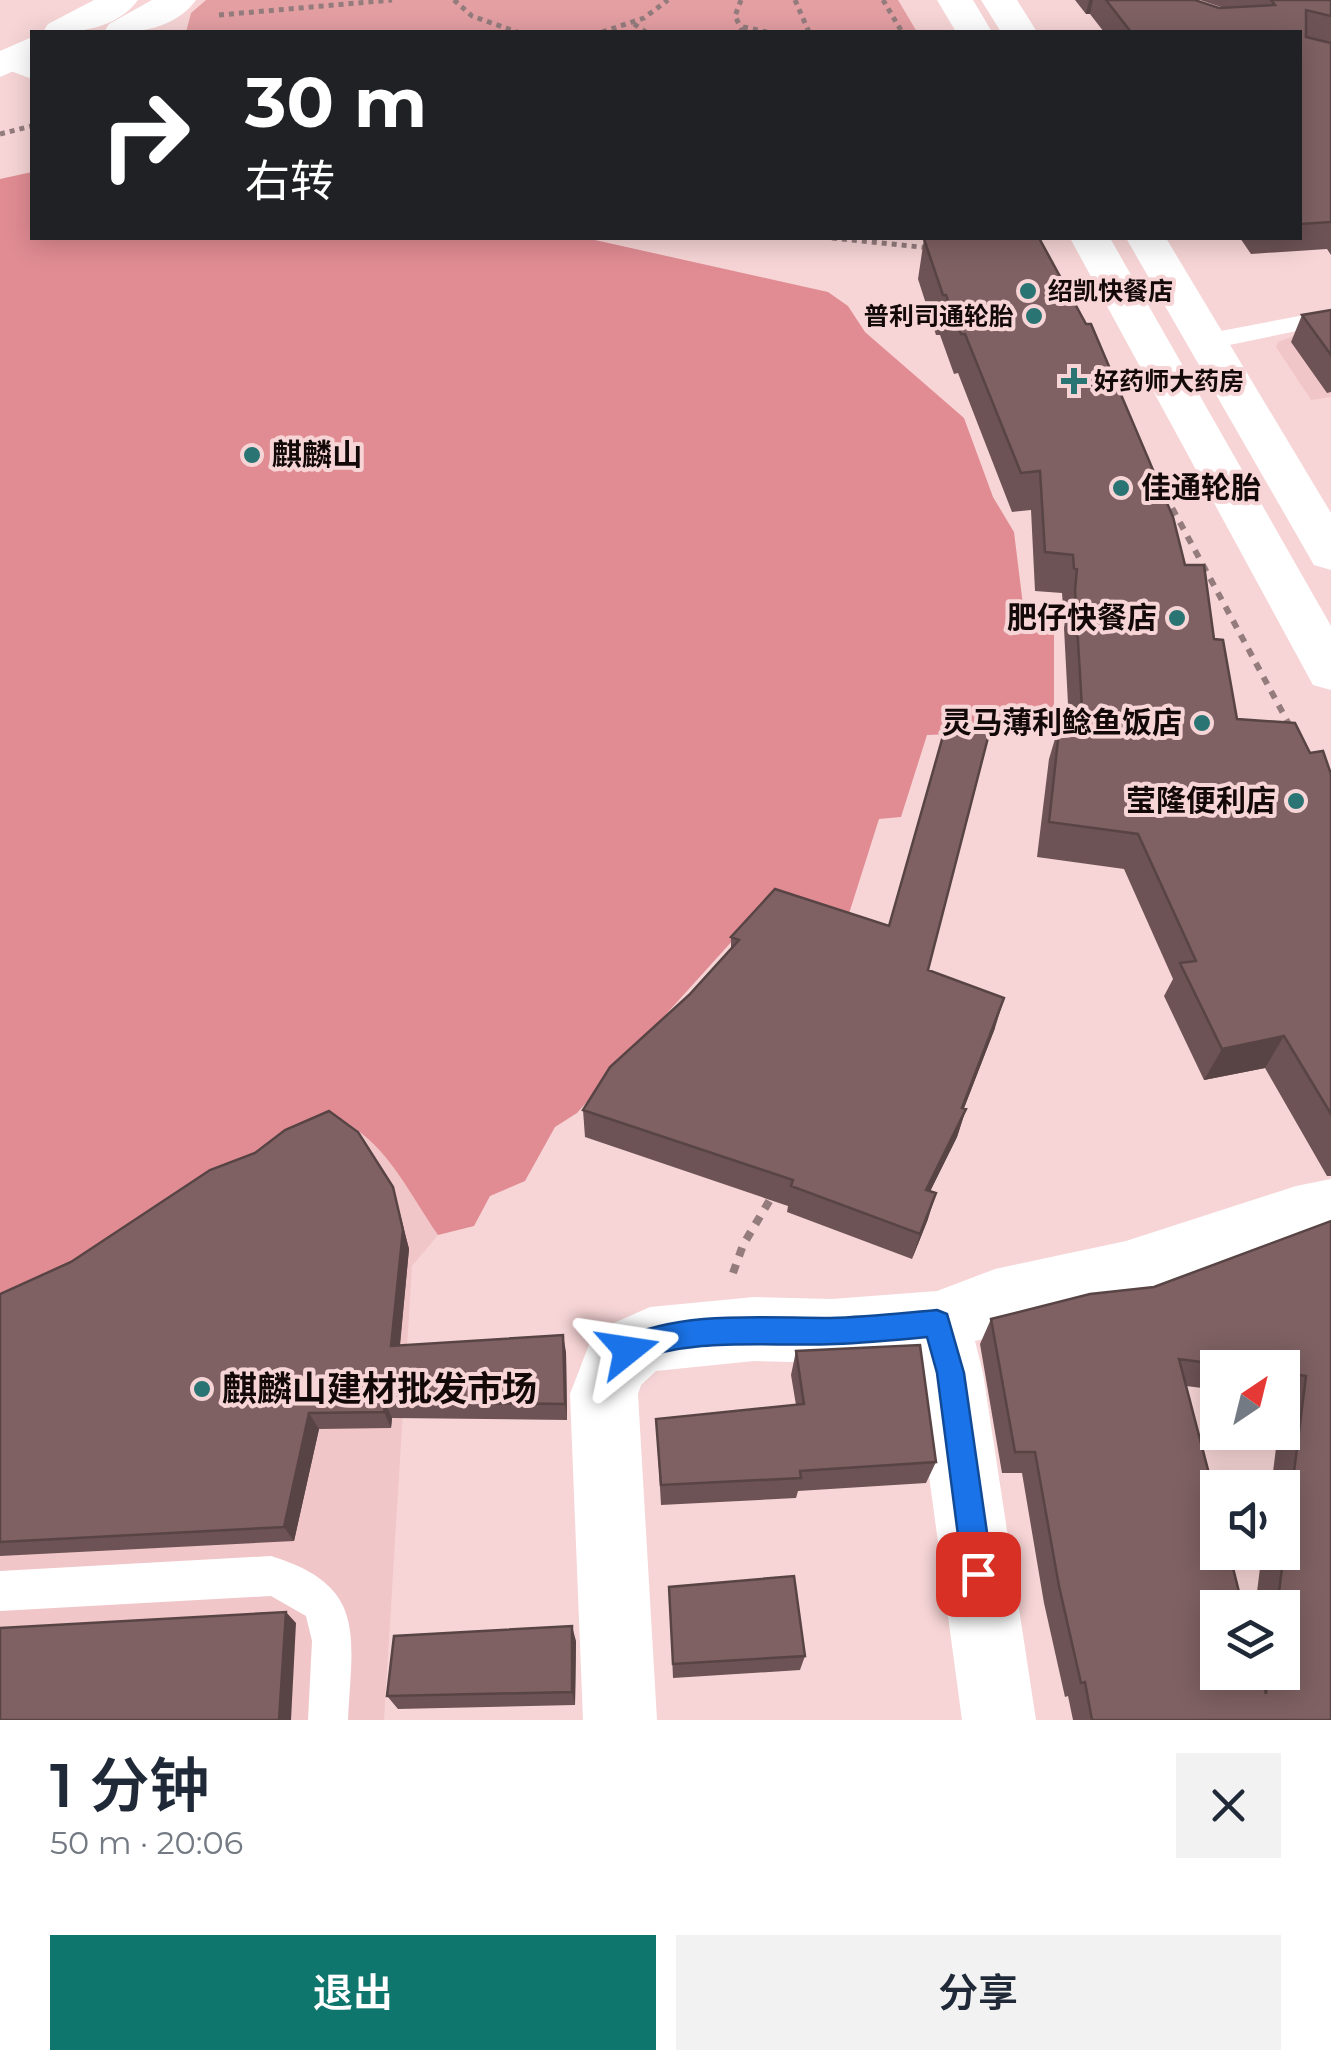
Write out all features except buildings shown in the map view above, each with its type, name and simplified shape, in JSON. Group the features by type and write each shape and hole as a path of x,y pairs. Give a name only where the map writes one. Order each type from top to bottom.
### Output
{"main road":[{"path":"65,30 120,0"},
{"path":"126,30 178,0"},
{"path":"955,0 973,30"},
{"path":"1000,0 1018,30"},
{"path":"0,100 22,65"},
{"path":"1091,240 1331,671"},
{"path":"1147,240 1331,552"},
{"path":"620,1720 604,1394 614,1366 628,1350 650,1340 754,1329 832,1331 937,1323 977,1306 1126,1272 1296,1216 1331,1209"},
{"path":"937,1323 950,1373 998,1720"}],"lane":[{"path":"1210,341 1331,317"},
{"path":"0,1591 271,1576 294,1583 323,1604 332,1641 328,1720"}],"path":[{"path":"216,15 392,0"},
{"path":"454,0 472,16 511,30"},
{"path":"609,30 633,23 668,0"},
{"path":"741,0 735,20 743,30"},
{"path":"795,0 809,30"},
{"path":"883,0 901,30"},
{"path":"633,23 643,30"},
{"path":"0,134 30,126"},
{"path":"853,240 937,248"},
{"path":"1157,480 1294,733"},
{"path":"754,1329 738,1298 733,1261 752,1236 779,1183"}],"shaded area":[{"path":"206,0 898,0 916,30 187,30 191,13"},
{"path":"30,172 30,240 595,240 828,292 848,306 865,332 964,418 993,497 1014,532 1023,605 1054,611 1054,730 927,735 901,817 879,819 846,923 770,899 577,1113 555,1127 525,1181 490,1196 474,1226 438,1235 380,1151 331,1114 130,1239 0,1297 0,179"},
{"path":"1331,330 1331,397 1311,400 1276,347 1278,342 1296,335"},
{"name":"麒麟山建材批发市场","path":"331,1114 359,1127 398,1170 438,1235 412,1266 384,1720 0,1720 0,1297"}],"place":[{"name":"绍凯快餐店","path":"1028,291"},
{"name":"普利司通轮胎","path":"1034,316"},
{"name":"好药师大药房","path":"1074,381"},
{"name":"麒麟山","path":"252,455"},
{"name":"佳通轮胎","path":"1121,488"},
{"name":"肥仔快餐店","path":"1177,618"},
{"name":"灵马薄利鲶鱼饭店","path":"1202,723"},
{"name":"莹隆便利店","path":"1296,801"},
{"name":"麒麟山建材批发市场","path":"202,1389"}],"route":[{"path":"628,1350 650,1340 754,1329 832,1331 937,1323 950,1373 978,1574"}]}
